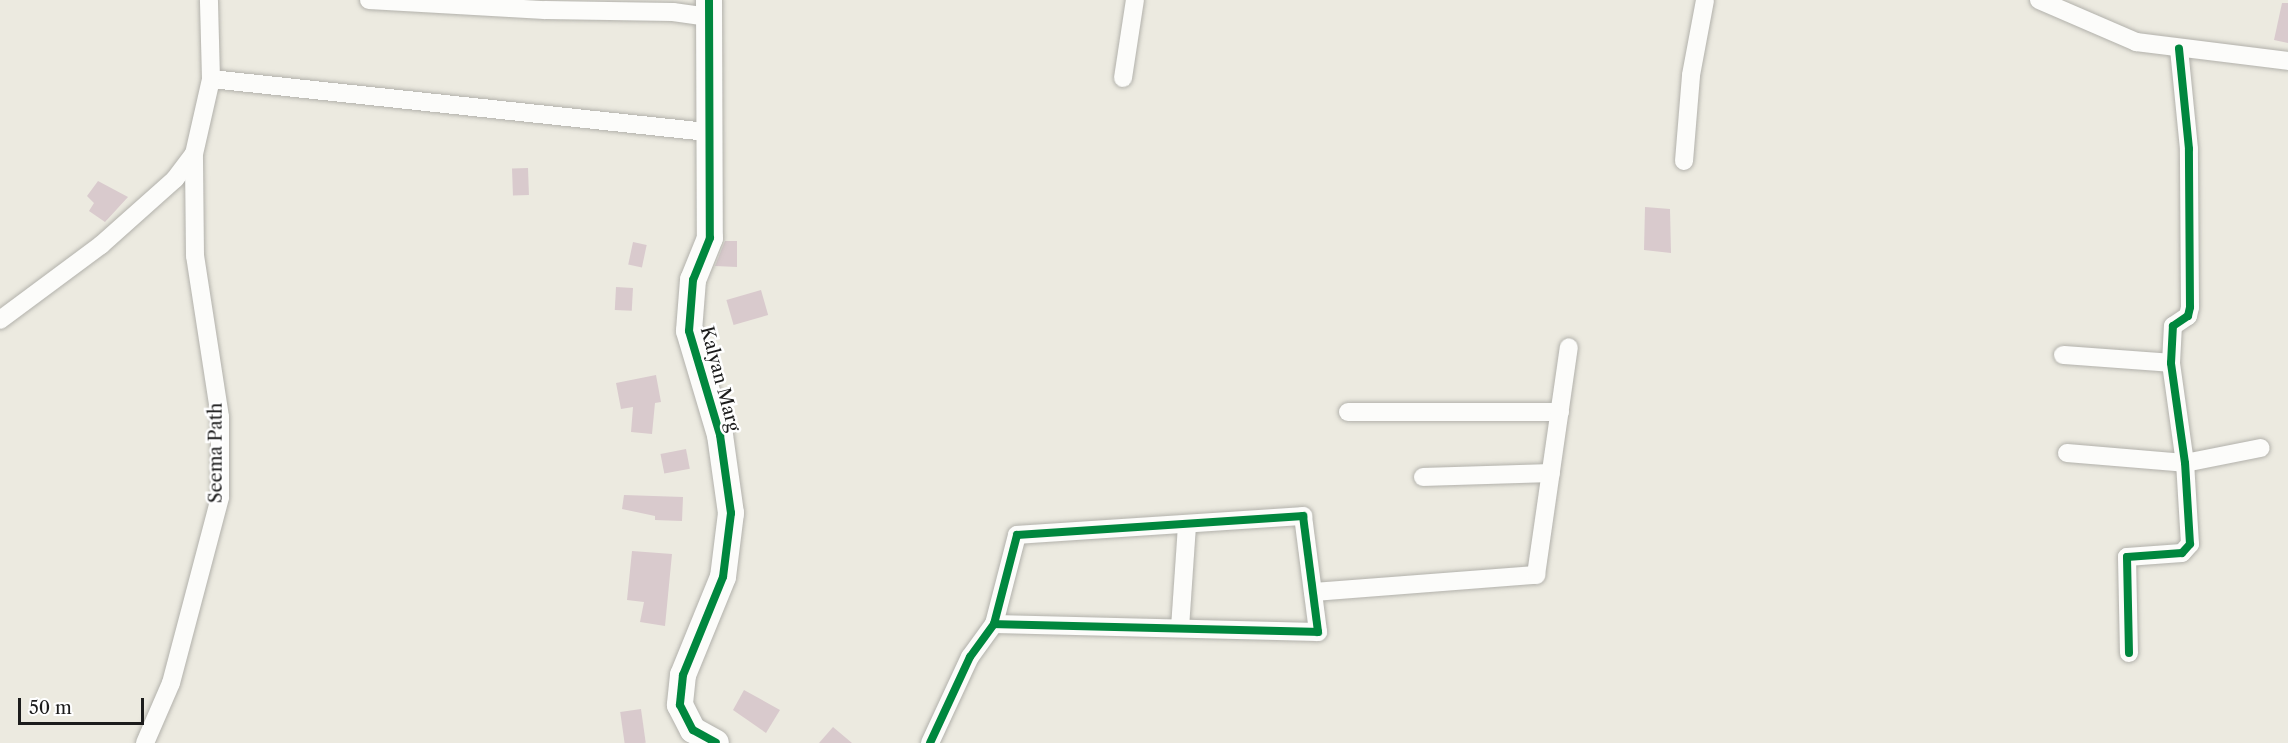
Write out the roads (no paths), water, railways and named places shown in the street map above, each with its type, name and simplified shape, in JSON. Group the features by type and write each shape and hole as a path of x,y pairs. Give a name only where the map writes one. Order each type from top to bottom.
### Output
{"street":[{"path":"0,320 101,245 175,179 194,154 211,79 209,0"},
{"path":"369,0 709,8"},
{"path":"1123,78 1135,0"},
{"path":"1684,162 1689,86 1705,0"},
{"path":"2039,0 2110,34 2136,42 2288,61"},
{"name":"Kalyan Marg","path":"709,8 710,238 693,280 689,331 720,435 731,513 723,577 683,675 680,705 693,730 716,743"},
{"path":"2129,653 2125,565 2127,557 2188,550 2185,463 2171,363 2173,326 2188,316 2190,307 2189,149 2179,48"},
{"path":"211,79 708,132"},
{"name":"Seema Path","path":"145,743 171,683 220,497 220,417 195,256 194,154"},
{"path":"1312,592 1536,575 1569,347"},
{"path":"2063,355 2171,363"},
{"path":"1348,412 1560,412"},
{"path":"2067,453 2185,463 2261,448"},
{"path":"1423,477 1551,473"},
{"path":"930,743 970,657 994,624 1017,535 1303,516 1318,632 994,624"},
{"path":"1180,628 1187,524"}]}
